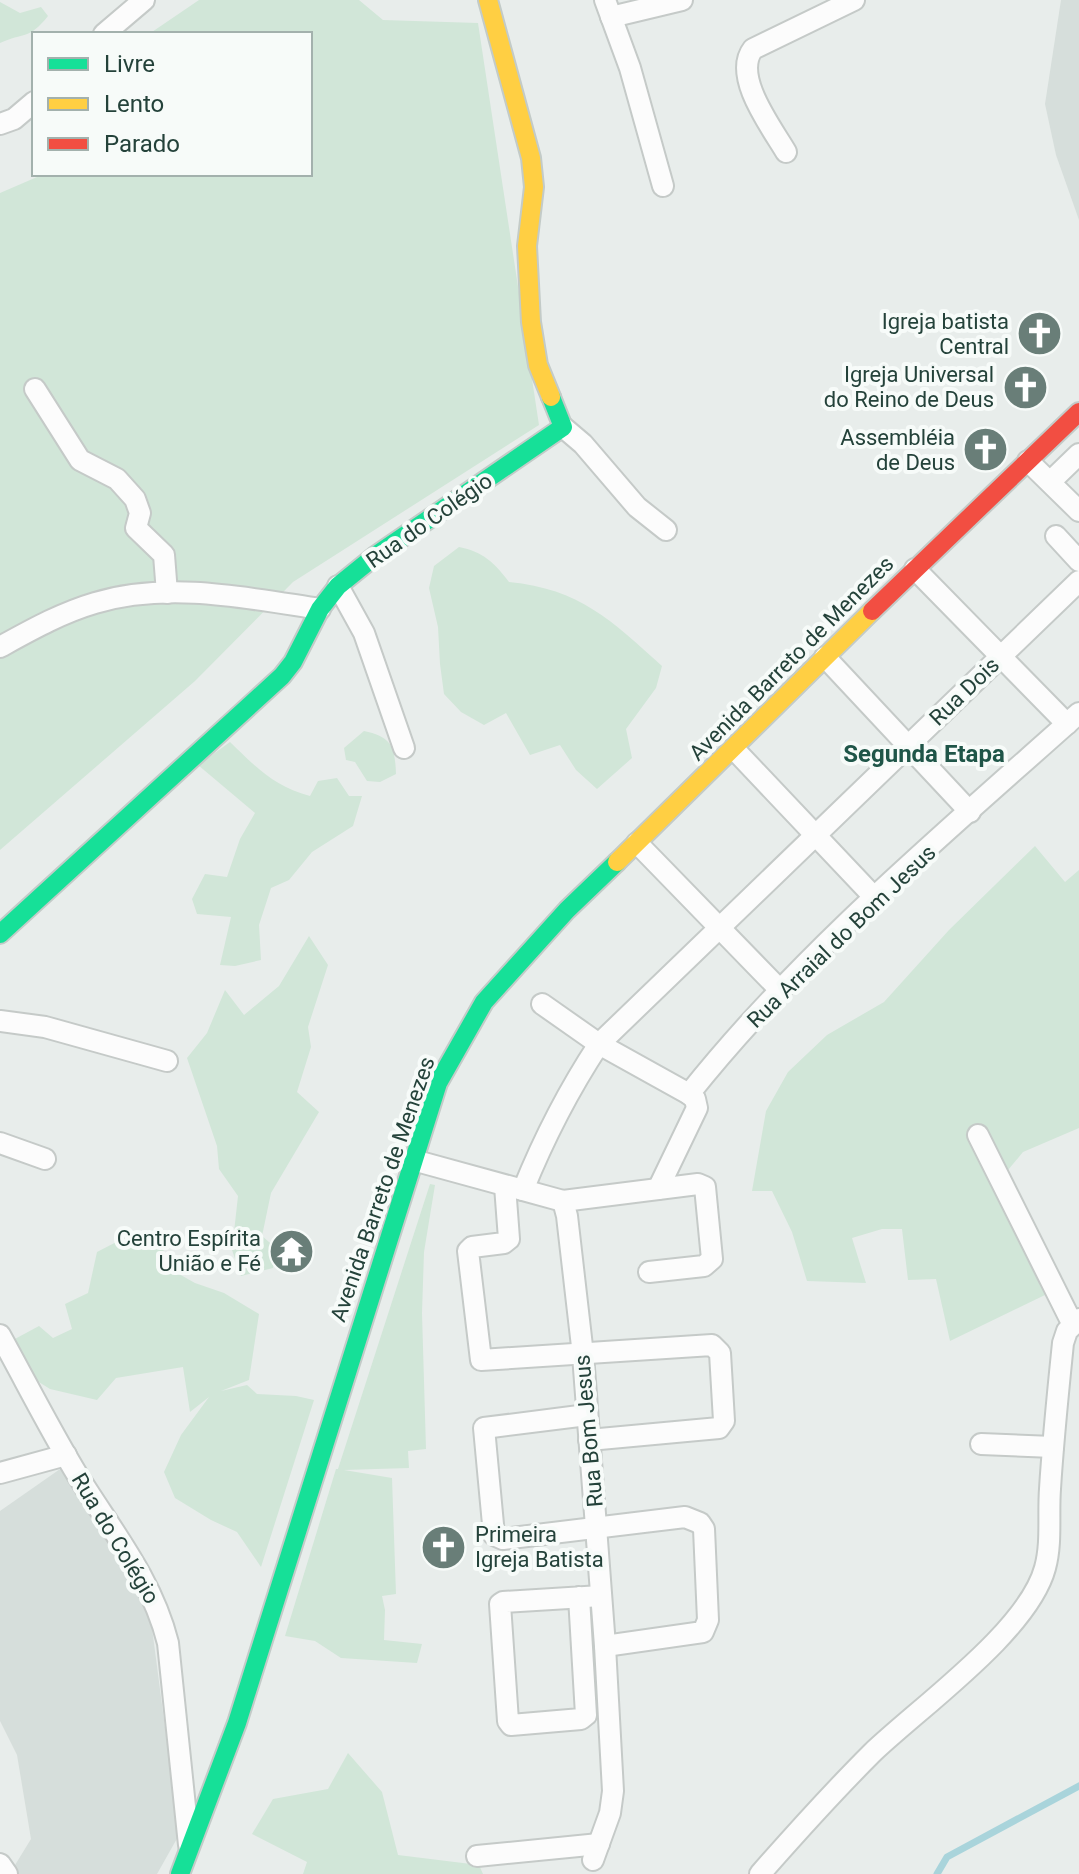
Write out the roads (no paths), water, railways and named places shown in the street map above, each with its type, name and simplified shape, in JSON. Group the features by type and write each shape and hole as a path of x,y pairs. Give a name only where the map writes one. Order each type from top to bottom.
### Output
{"main road":[{"path":"488,0 531,158 534,187 527,246 531,322 538,365 563,427"},
{"name":"Avenida Barreto de Menezes","path":"180,1874 237,1723 438,1083 484,1002 567,910 1079,412"},
{"name":"Rua do Colégio","path":"0,934 282,676 293,662 320,609 338,586 375,556 563,427"}],"street":[{"path":"106,32 144,0"},
{"path":"663,186 630,68 608,8 682,0"},
{"path":"786,152 754,97 747,76 748,56 753,49 854,0"},
{"path":"0,124 14,119 32,104"},
{"path":"35,389 80,460 117,479 135,499 140,513 136,528 164,555 167,593"},
{"path":"563,427 583,444 637,507 666,530"},
{"path":"1050,482 1079,454"},
{"path":"1028,461 1079,511"},
{"path":"1056,536 1079,561"},
{"path":"915,569 1001,657 1073,719"},
{"name":"Rua Dois","path":"599,1044 1079,581"},
{"path":"338,586 364,633 404,748"},
{"path":"0,647 42,624 116,597 167,593 240,596 320,609"},
{"path":"825,657 970,812"},
{"name":"Rua Arraial do Bom Jesus","path":"689,1094 780,990 875,898 1073,719"},
{"path":"734,749 875,898"},
{"path":"637,843 780,990"},
{"path":"542,1004 599,1044 695,1099 697,1108 658,1189"},
{"path":"0,1021 45,1027 167,1061"},
{"path":"589,1440 719,1428 724,1421 720,1353 712,1345 485,1361 479,1356 468,1251 472,1247 504,1243 509,1239 514,1188 599,1044"},
{"path":"760,1874 807,1820 874,1752 997,1639 1038,1590 1046,1567 1063,1343 1076,1321 978,1135"},
{"path":"0,1143 45,1159"},
{"path":"413,1160 563,1201 698,1184 705,1187 712,1259 704,1266 649,1272"},
{"name":"Rua Bom Jesus","path":"477,1856 596,1852 610,1813 613,1791 583,1355 563,1201"},
{"name":"Rua do Colégio","path":"0,1335 66,1455 151,1590 162,1618 168,1643 190,1853"},
{"path":"587,1415 483,1430 494,1535 503,1539 685,1517 693,1518 704,1529 708,1620 703,1632 605,1646"},
{"path":"981,1444 1053,1447"},
{"path":"0,1473 66,1455"},
{"path":"579,1597 586,1715 581,1719 511,1725 508,1721 500,1604 579,1597 601,1596"},
{"path":"0,1864 7,1874"}],"waterway":[{"path":"937,1874 947,1857 1079,1786"}],"place":[{"name":"Igreja batista Central","path":"1040,334"},
{"name":"Igreja Universal do Reino de Deus","path":"1025,387"},
{"name":"Assembléia de Deus","path":"986,450"},
{"name":"Centro Espírita União e Fé","path":"292,1251"},
{"name":"Primeira Igreja Batista","path":"444,1547"}],"district":[{"name":"Segunda Etapa","path":"924,754"}]}
